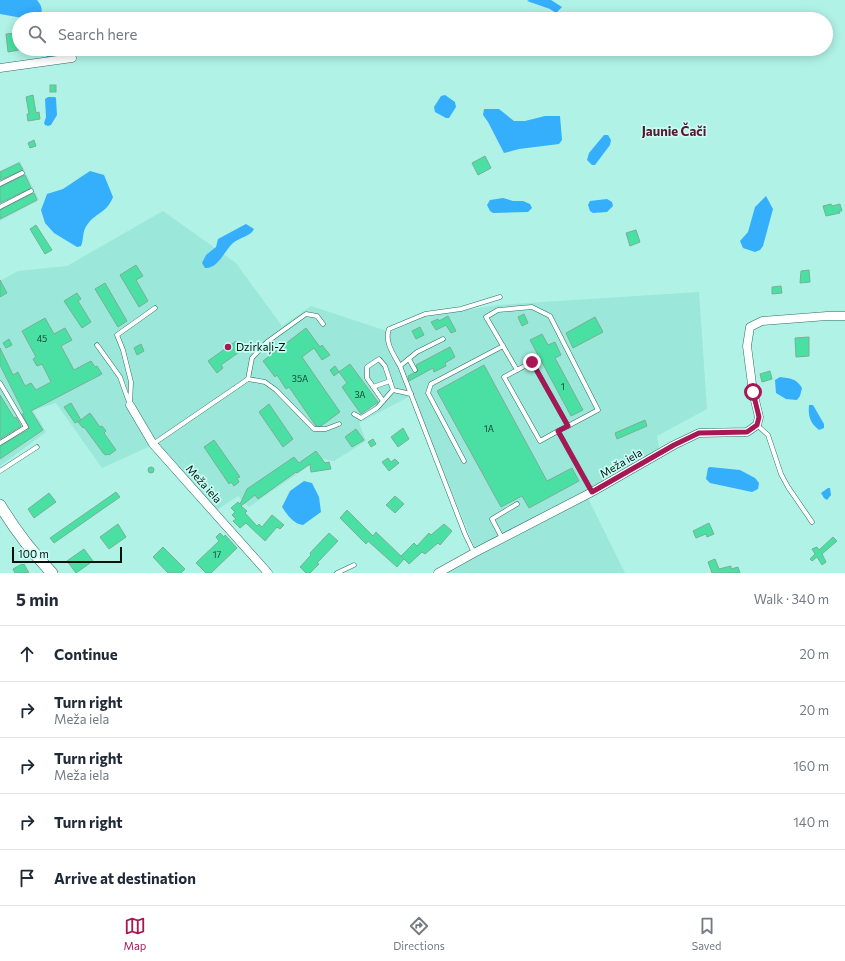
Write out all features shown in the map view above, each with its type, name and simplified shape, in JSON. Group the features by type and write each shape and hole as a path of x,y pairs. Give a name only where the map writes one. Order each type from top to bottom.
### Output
{"main road":[{"path":"0,505 14,528 52,573"}],"street":[{"path":"0,68 72,58"},
{"path":"757,425 759,417 753,392 746,346 750,326 762,321 845,316"},
{"name":"Meža iela","path":"130,405 153,444 268,573"},
{"name":"Meža iela","path":"438,573 592,492 674,445 699,433 747,432 757,425"}],"lane":[{"path":"0,184 22,172"},
{"path":"0,207 31,191"},
{"path":"474,553 464,534 400,366 388,342 387,335 389,329 424,314 460,309 500,298"},
{"path":"517,370 486,317 498,310 532,307 550,316 598,410 540,441 504,377 532,362 568,426"},
{"path":"130,405 131,382 123,350 117,335 155,308"},
{"path":"248,379 252,358 267,342 306,314 317,316 323,324"},
{"path":"400,366 417,352 443,339"},
{"path":"97,345 120,377 130,405"},
{"path":"464,461 428,393 431,384 503,346"},
{"path":"383,401 367,378 367,367 379,359 385,366 393,390"},
{"path":"409,359 415,370"},
{"path":"153,444 248,379 265,382 276,390 314,429 326,429 338,424"},
{"path":"373,387 390,381"},
{"path":"0,383 26,427 0,443"},
{"path":"393,390 411,394"},
{"path":"354,414 361,418 377,408 393,390"},
{"path":"757,425 768,435 781,474 788,488 812,522"},
{"path":"558,431 592,492"},
{"path":"0,470 37,447"},
{"path":"502,538 492,519 517,504"},
{"path":"337,573 354,565"}],"shaded area":[{"path":"20,161 39,200 0,221 0,171"},
{"path":"163,211 236,263 282,326 311,306 390,332 424,317 497,305 699,292 707,409 657,436 659,448 586,494 625,573 442,573 476,551 412,395 359,423 366,441 334,461 320,458 249,507 238,496 214,512 153,445 102,468 56,403 33,410 46,432 0,466 0,281 18,271 67,266"}],"water":[{"path":"0,0 37,0 42,8 42,12 12,12 12,16 0,14"},
{"path":"551,0 562,7 557,12 554,12 527,1"},
{"path":"445,95 455,102 456,107 449,118 435,112 434,107 441,96"},
{"path":"48,97 56,98 57,115 51,125 48,126 44,123 46,117 45,99"},
{"path":"484,109 499,109 514,121 525,121 545,116 560,116 562,140 559,144 519,149 504,153 483,115"},
{"path":"604,135 608,135 611,140 610,145 595,165 592,165 587,160 589,153"},
{"path":"90,171 104,175 113,197 108,206 87,225 84,230 81,246 77,247 54,233 45,223 41,210 47,194 63,189"},
{"path":"766,196 773,209 763,246 760,250 755,252 743,248 740,241 748,232 755,207"},
{"path":"503,198 513,201 523,201 530,204 532,208 528,212 493,213 490,211 487,205 490,200"},
{"path":"607,199 612,202 613,206 607,212 593,213 590,211 588,205 590,201"},
{"path":"246,224 254,229 252,232 233,243 214,266 205,268 202,263 206,255 216,247 218,239"},
{"path":"780,377 793,380 800,385 802,388 800,396 797,400 786,399 776,393 775,380"},
{"path":"809,405 813,405 824,424 824,428 819,430 812,422 809,416"},
{"path":"708,468 740,470 755,478 759,483 758,489 752,492 710,483 706,479"},
{"path":"304,481 312,483 319,497 321,512 303,525 293,521 282,507 290,491"},
{"path":"830,488 831,495 827,500 821,493"}],"building":[{"path":"6,34 12,34 12,51 8,52"},
{"path":"50,85 56,85 56,92 50,92"},
{"path":"33,95 36,113 39,112 40,119 28,121 27,114 29,114 26,97"},
{"path":"34,140 36,146 30,148 28,143"},
{"path":"485,156 491,168 478,175 472,163"},
{"path":"19,163 23,170 0,180 0,172"},
{"path":"25,175 31,188 0,203 0,187"},
{"path":"34,193 37,200 0,219 0,210"},
{"path":"831,204 832,206 840,204 842,211 839,211 840,213 826,216 823,206"},
{"path":"36,225 52,250 45,254 30,229"},
{"path":"636,230 640,242 630,246 626,233"},
{"path":"136,265 143,276 136,280 148,301 139,307 120,275"},
{"path":"809,270 810,282 800,283 801,271"},
{"path":"0,280 7,293 0,297"},
{"path":"105,283 127,321 118,327 95,289"},
{"path":"781,286 782,293 772,294 772,287"},
{"path":"77,293 81,299 78,301 91,322 82,328 64,301"},
{"path":"524,314 528,323 522,326 518,317"},
{"path":"448,316 456,331 451,333 446,325 436,330 431,322 438,319 439,321"},
{"path":"595,317 603,332 573,348 566,333"},
{"path":"45,318 54,334 65,328 72,340 61,346 74,370 91,361 95,367 97,366 102,374 31,411 43,430 0,459 0,446 28,430 29,427 22,414 24,413 0,365 0,348 13,375 18,372 25,386 31,383 36,390 51,382 42,364 37,366 33,359 36,357 22,331"},
{"path":"420,327 424,335 416,339 412,331"},
{"path":"306,328 320,347 322,345 330,355 322,360 314,348 302,357 340,412 321,426 316,426 289,387 286,389 277,375 275,377 263,361"},
{"path":"542,334 548,345 555,342 561,355 555,358 583,410 571,416 530,340"},
{"path":"809,337 809,356 796,357 795,338"},
{"path":"9,339 12,345 6,348 3,343"},
{"path":"236,341 242,350 221,365 223,368 217,373 208,361"},
{"path":"141,344 144,351 137,355 134,348"},
{"path":"450,347 455,357 445,363 446,366 434,372 433,368 409,381 408,376 418,371 416,365"},
{"path":"350,364 378,402 361,414 342,387 347,383 339,372"},
{"path":"484,365 547,481 572,468 579,481 529,508 522,496 501,507 437,391"},
{"path":"335,366 339,372 334,376 330,370"},
{"path":"770,371 772,379 762,382 760,374"},
{"path":"0,395 14,418 16,417 21,426 0,439"},
{"path":"71,403 81,420 75,423 64,407"},
{"path":"269,404 293,439 283,447 259,412"},
{"path":"90,413 100,427 102,426 106,431 104,433 116,450 109,455 104,454 84,427 83,428 78,422"},
{"path":"645,420 647,426 617,439 615,433"},
{"path":"403,428 409,439 398,447 391,437"},
{"path":"356,429 364,440 352,447 345,437"},
{"path":"373,439 376,444 371,447 368,442"},
{"path":"214,440 240,477 237,478 239,482 234,486 231,482 229,484 204,447"},
{"path":"316,451 325,463 329,462 331,469 311,472 310,464 258,499 255,495 241,506 247,511 245,513 257,526 259,524 262,527 272,515 284,525 280,529 277,527 265,541 246,523 240,528 233,521 236,519 232,515 235,512 231,508 238,502 240,504 247,489 294,457 299,463"},
{"path":"388,458 391,462 395,459 399,463 389,471 382,462"},
{"path":"151,467 154,470 151,473 148,470"},
{"path":"116,492 120,497 54,543 50,538"},
{"path":"49,493 56,502 34,518 28,509"},
{"path":"395,496 404,504 395,513 386,505"},
{"path":"347,510 373,536 376,532 404,559 397,567 368,541 366,544 340,518"},
{"path":"709,523 714,534 707,537 706,534 696,538 693,531"},
{"path":"118,524 126,537 109,549 100,537"},
{"path":"444,524 452,531 440,545 438,543 425,554 422,552 409,564 401,556 414,543 417,546 429,533 431,535"},
{"path":"220,533 224,537 225,535 237,548 211,573 206,573 196,563 219,541 216,537"},
{"path":"329,533 338,541 317,563 319,564 310,573 306,573 300,567 311,555 310,553"},
{"path":"833,537 837,541 822,554 826,562 822,565 817,557 812,561 810,559 815,554 812,549 817,547 819,550"},
{"path":"163,547 185,569 181,573 168,573 153,557"},
{"path":"84,549 93,561 76,573 67,561"},
{"path":"715,559 719,569 731,566 731,569 738,567 740,573 712,573 708,562"},
{"path":"24,564 29,573 15,573 13,569"}],"waterway":[{"path":"47,57 54,56"}],"place":[{"name":"Dzirkaļi-Z","path":"228,347"}],"district":[{"name":"Jaunie Čači","path":"674,131"}],"route":[{"path":"532,362 568,426 558,431 592,492 674,445 699,433 747,432 757,425 759,417 753,392"}]}
